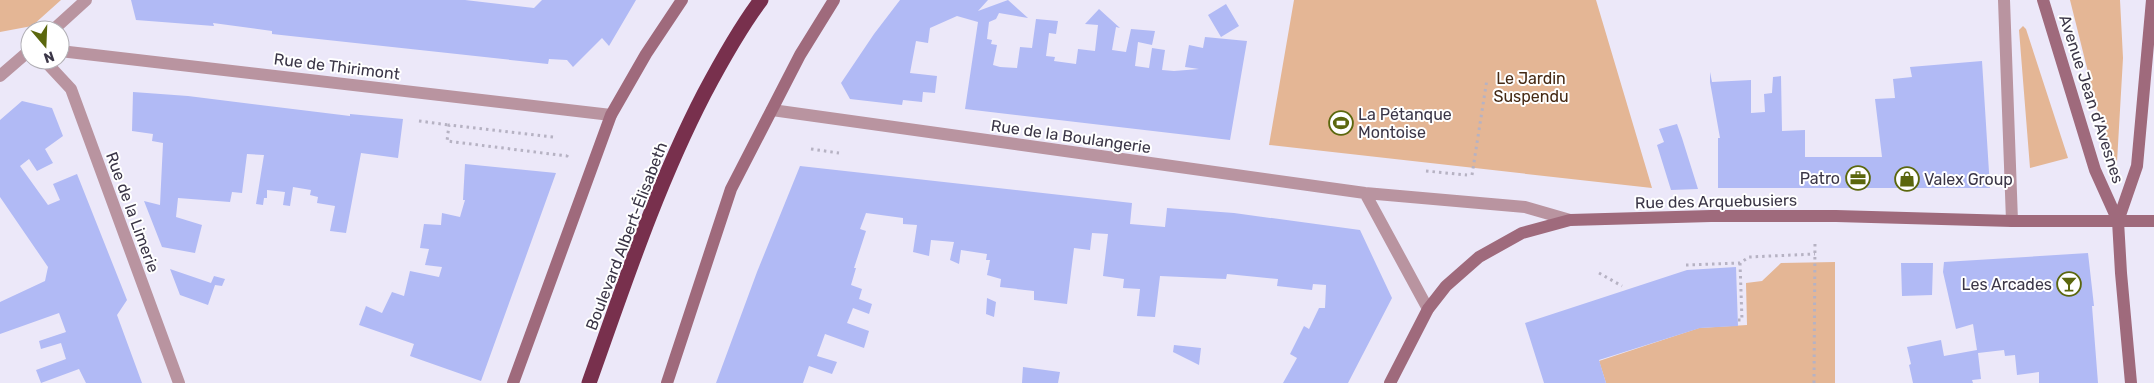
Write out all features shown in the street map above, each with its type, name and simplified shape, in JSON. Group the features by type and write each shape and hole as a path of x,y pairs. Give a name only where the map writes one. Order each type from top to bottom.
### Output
{"highway":[{"name":"Boulevard Albert-Élisabeth","path":"589,383 661,183 688,124 719,65 758,4"}],"street":[{"path":"64,20 86,0"},
{"path":"513,383 611,115 646,54 682,0"},
{"path":"667,383 731,189 800,55 834,0"},
{"path":"2004,0 2012,221"},
{"name":"Avenue Jean d'Avesnes","path":"2043,0 2095,170 2118,221"},
{"name":"Avenue Jean d'Avesnes","path":"2118,221 2137,166 2152,0"},
{"name":"Rue de Thirimont","path":"70,52 611,115"},
{"path":"2,70 20,57"},
{"name":"Rue de la Limerie","path":"53,70 70,90 179,383"},
{"name":"Rue de la Boulangerie","path":"772,110 1365,193 1525,207 1570,220"},
{"path":"1365,193 1428,309"},
{"name":"Rue des Arquebusiers","path":"1390,383 1428,309 1446,286 1479,257 1522,233 1570,220 1711,216 1815,216 2012,221 2154,221"},
{"path":"2118,221 2131,383"}],"path":[{"path":"1472,175 1487,79"},
{"path":"449,124 447,142 567,156 585,112"},
{"path":"419,121 553,137"},
{"path":"811,148 839,152"},
{"path":"1425,171 1455,173"},
{"path":"1814,383 1815,216"},
{"path":"1686,265 1740,263 1749,257 1815,254"},
{"path":"1738,320 1742,320 1740,263"},
{"path":"1599,273 1622,286"}],"green space":[{"path":"0,0 61,0 39,20 20,20 20,28 0,32"},
{"name":"Le Jardin Suspendu","path":"1294,0 1596,0 1652,188 1269,145"},
{"path":"2070,0 2120,0 2123,58 2117,162 2113,166 2110,160"},
{"path":"2023,26 2026,29 2068,158 2030,168 2019,30"},
{"path":"1835,262 1835,383 1606,383 1599,361 1699,328 1747,325 1746,283 1762,281 1781,263"}],"building":[{"path":"131,0 465,0 534,8 542,0 636,0 609,46 602,38 573,67 567,60 549,59 548,64 272,34 272,31 213,23 214,26 136,20"},
{"path":"900,0 988,0 978,11 1008,0 1028,18 999,13 996,19 989,22 987,39 992,40 991,44 997,45 993,65 1000,67 1017,68 1020,47 1032,48 1036,19 1058,21 1056,34 1049,33 1046,56 1055,57 1054,61 1076,64 1078,49 1095,51 1098,25 1085,24 1099,9 1120,28 1116,27 1112,50 1126,52 1131,29 1155,31 1152,45 1138,42 1135,66 1149,68 1152,48 1165,50 1162,70 1199,69 1185,67 1189,45 1203,48 1205,37 1247,41 1230,140 965,109 978,22 957,16 930,28 928,43 916,41 910,73 937,76 935,93 923,92 922,102 903,100 902,105 850,99 841,83"},
{"path":"1226,4 1239,26 1221,37 1208,15"},
{"path":"1982,61 1990,188 1718,188 1718,138 1720,138 1710,72 1712,82 1751,80 1751,113 1765,112 1764,94 1772,93 1773,77 1781,76 1782,131 1805,130 1805,157 1882,157 1875,99 1895,98 1893,79 1912,77 1910,67"},
{"path":"133,92 188,96 350,116 350,114 403,119 398,158 361,153 346,233 330,231 335,206 317,203 318,197 310,195 311,190 293,187 290,206 283,205 285,192 267,190 267,198 264,198 263,205 256,204 264,155 247,154 242,193 232,192 230,202 178,198 176,217 202,225 195,253 162,247 144,201 160,205 163,143 152,141 153,134 132,131"},
{"path":"22,101 52,108 63,136 45,149 53,163 37,171 29,159 20,166 48,205 60,200 53,184 77,174 127,300 117,315 142,383 86,383 79,369 41,383 36,370 66,359 61,343 41,349 39,341 66,332 59,313 0,334 0,302 45,281 48,267 0,197 0,120"},
{"path":"1677,124 1698,189 1671,190 1657,145 1664,142 1659,129"},
{"path":"465,164 556,173 481,381 410,356 414,344 359,325 366,306 382,313 392,292 404,296 410,271 439,277 442,267 425,265 429,249 420,248 424,224 441,225 442,213 460,217 465,200 463,200"},
{"path":"800,166 1132,203 1130,224 1165,227 1167,208 1234,213 1360,230 1392,298 1348,383 1283,383 1297,358 1290,354 1304,326 1309,329 1319,308 1325,308 1326,285 1313,284 1312,290 1277,286 1278,279 1227,274 1226,279 1160,276 1155,317 1137,316 1140,289 1123,288 1124,279 1103,276 1108,234 1092,233 1090,250 1074,248 1067,304 1034,300 1034,291 1000,287 1001,279 987,275 990,260 986,260 987,254 961,250 959,264 950,260 954,242 931,240 929,256 913,252 917,225 903,224 903,218 866,213 860,229 866,231 854,268 856,268 851,285 862,289 859,299 872,304 869,314 853,308 847,323 869,331 864,348 825,334 817,356 837,362 832,374 809,366 803,383 716,383 757,272"},
{"path":"2088,253 2094,306 2092,306 2098,383 2039,383 2039,372 2017,375 2015,355 2005,356 2004,350 1978,353 1981,379 1972,380 1973,383 1913,383 1907,347 1941,340 1944,356 1977,350 1973,324 1956,329 1943,272 1944,262"},
{"path":"1901,263 1933,263 1932,295 1902,296"},
{"path":"1736,267 1738,326 1700,328 1599,360 1606,383 1544,383 1525,323 1687,270"},
{"path":"170,269 211,283 214,276 225,279 222,286 215,285 208,305 180,295"},
{"path":"987,298 996,302 994,317 986,314"},
{"path":"1174,345 1201,348 1199,365 1173,352"},
{"path":"1023,367 1060,372 1058,383 1022,383"}],"place":[{"name":"La Pétanque Montoise","path":"1341,123"},
{"name":"Patro","path":"1858,178"},
{"name":"Valex Group","path":"1907,179"},
{"name":"Les Arcades","path":"2069,284"}]}
